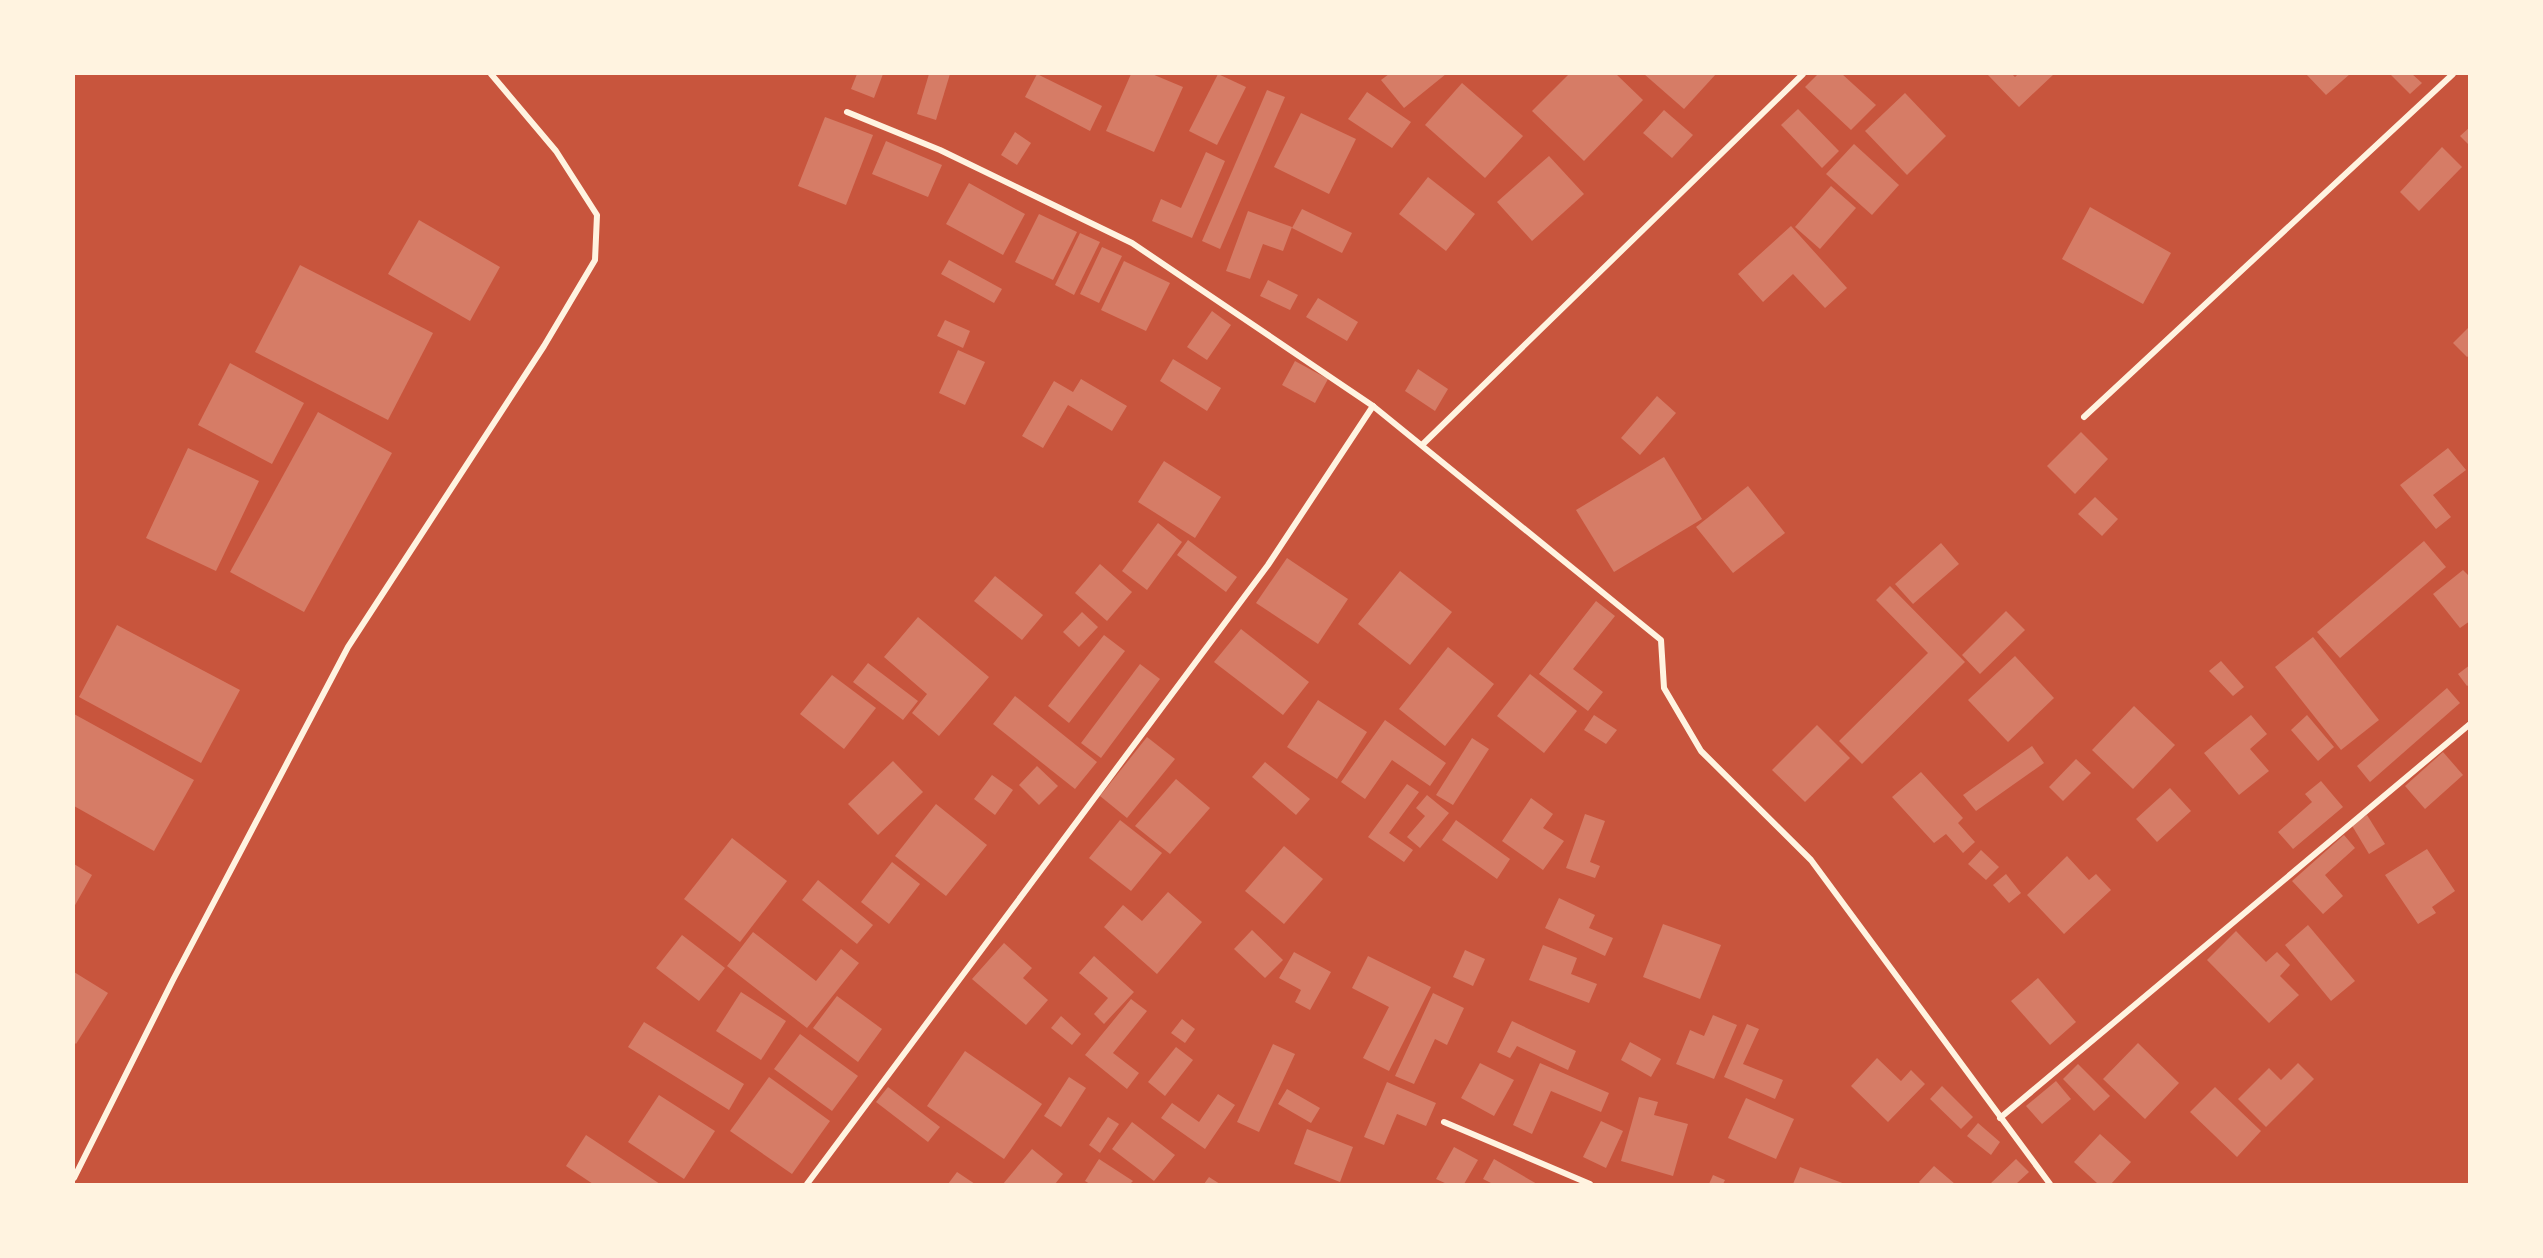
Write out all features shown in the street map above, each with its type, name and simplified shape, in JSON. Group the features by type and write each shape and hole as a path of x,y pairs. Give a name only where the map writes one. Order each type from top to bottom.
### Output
{"street":[{"path":"74,1178 348,646 544,346 595,260 597,215 556,151 490,74"},
{"path":"1422,445 1803,74"},
{"path":"2084,417 2452,74"},
{"path":"847,112 940,150 1132,243 1373,406 1661,640 1664,688 1701,751 1811,860 1889,962 2050,1185"},
{"path":"807,1185 1269,565 1373,406"},
{"path":"2000,1118 2469,724"},
{"path":"1444,1122 1590,1185"}],"building":[{"path":"857,74 883,74 874,98 851,89"},
{"path":"929,74 950,74 936,120 917,114"},
{"path":"1037,74 1102,106 1090,131 1025,97"},
{"path":"1131,74 1152,74 1183,87 1154,152 1106,131"},
{"path":"1218,74 1246,87 1217,145 1189,131"},
{"path":"1389,74 1446,74 1404,108 1381,80"},
{"path":"1569,74 1616,74 1643,100 1584,161 1532,111"},
{"path":"1644,74 1716,74 1684,109"},
{"path":"1818,74 1842,74 1876,105 1851,130 1805,87"},
{"path":"1987,74 2012,74 2015,77 2018,74 2054,74 2019,107"},
{"path":"2306,74 2350,74 2326,95"},
{"path":"2390,74 2412,74 2422,83 2410,94"},
{"path":"1462,83 1523,136 1485,178 1425,125"},
{"path":"1267,90 1285,97 1220,249 1202,241"},
{"path":"1367,92 1411,122 1392,148 1348,119"},
{"path":"1905,93 1946,136 1907,175 1865,131"},
{"path":"1798,109 1839,151 1822,168 1781,125"},
{"path":"1664,110 1693,135 1672,158 1643,133"},
{"path":"1301,113 1356,139 1329,194 1274,167"},
{"path":"825,117 873,135 846,205 798,186"},
{"path":"2470,127 2470,146 2460,136"},
{"path":"1015,132 1031,143 1017,165 1001,155"},
{"path":"886,141 942,165 928,197 872,174"},
{"path":"1854,144 1899,185 1872,215 1826,174"},
{"path":"2442,147 2462,167 2419,211 2400,192"},
{"path":"1206,152 1225,161 1192,238 1152,221 1161,199 1181,208"},
{"path":"1549,156 1584,194 1532,241 1497,202"},
{"path":"1428,177 1475,214 1446,251 1399,214"},
{"path":"969,183 1025,214 1003,255 946,224"},
{"path":"1831,186 1856,208 1820,249 1795,227"},
{"path":"2090,207 2171,253 2143,304 2062,259"},
{"path":"1302,209 1352,233 1342,253 1292,228"},
{"path":"1248,211 1292,227 1283,251 1263,244 1250,279 1226,271"},
{"path":"1039,214 1077,232 1053,280 1015,262"},
{"path":"419,220 500,267 470,321 388,274"},
{"path":"1791,226 1847,288 1825,308 1793,274 1763,302 1738,274"},
{"path":"1080,233 1100,242 1074,295 1055,285"},
{"path":"1102,247 1122,256 1099,303 1080,294"},
{"path":"949,260 1002,289 994,303 941,274"},
{"path":"1124,261 1170,283 1146,331 1101,310"},
{"path":"300,265 433,333 388,420 255,352"},
{"path":"1268,280 1298,295 1290,310 1260,296"},
{"path":"1318,298 1358,322 1347,341 1306,317"},
{"path":"1212,311 1231,325 1207,360 1187,347"},
{"path":"945,320 970,331 963,348 937,336"},
{"path":"2470,326 2470,355 2467,357 2453,343"},
{"path":"958,350 985,362 965,405 939,393"},
{"path":"1173,359 1221,388 1207,411 1160,381"},
{"path":"1295,361 1328,379 1315,403 1282,385"},
{"path":"230,363 304,403 272,464 198,425"},
{"path":"1418,369 1448,389 1435,411 1405,391"},
{"path":"1081,379 1127,406 1112,431 1068,405 1043,448 1022,436 1054,381 1073,392"},
{"path":"1657,396 1676,413 1640,455 1621,438"},
{"path":"318,412 392,453 304,612 230,572"},
{"path":"2081,432 2108,459 2075,494 2047,466"},
{"path":"188,448 259,481 216,571 146,538"},
{"path":"2448,448 2466,470 2433,495 2451,517 2436,529 2400,485"},
{"path":"1664,457 1702,519 1614,572 1576,510"},
{"path":"1164,461 1221,497 1195,538 1138,502"},
{"path":"1748,486 1785,533 1733,573 1696,527"},
{"path":"2095,497 2118,519 2102,536 2078,514"},
{"path":"1158,523 1182,542 1147,590 1122,571"},
{"path":"1188,540 1237,577 1226,592 1177,555"},
{"path":"2424,541 2446,567 2340,658 2317,632"},
{"path":"1941,543 1959,564 1913,604 1895,584"},
{"path":"1287,558 1348,599 1318,644 1256,603"},
{"path":"1100,564 1132,592 1107,621 1075,593"},
{"path":"2463,570 2470,577 2470,621 2460,628 2433,594"},
{"path":"1400,571 1452,612 1410,665 1358,624"},
{"path":"995,576 1043,615 1022,640 974,601"},
{"path":"1890,586 1965,662 1862,764 1839,741 1928,653 1876,600"},
{"path":"1596,601 1615,616 1573,669 1603,692 1588,711 1539,674"},
{"path":"2006,611 2025,630 1980,674 1962,655"},
{"path":"1082,612 1098,627 1079,647 1063,632"},
{"path":"918,617 989,677 939,736 912,713 927,694 884,657"},
{"path":"117,625 240,690 201,763 79,697"},
{"path":"1241,629 1309,682 1283,715 1214,662"},
{"path":"1104,635 1125,651 1069,723 1048,706"},
{"path":"2313,637 2379,720 2341,750 2275,667"},
{"path":"1448,647 1494,684 1445,746 1399,709"},
{"path":"2015,656 2054,698 2008,742 1968,700"},
{"path":"2221,661 2244,687 2233,696 2209,671"},
{"path":"868,663 918,701 903,720 853,682"},
{"path":"1140,664 1160,679 1101,758 1081,743"},
{"path":"2470,665 2470,684 2467,686 2458,674"},
{"path":"1530,674 1577,711 1544,753 1497,716"},
{"path":"832,675 876,708 844,749 800,714"},
{"path":"2447,688 2460,703 2370,782 2357,766"},
{"path":"1015,696 1097,762 1075,789 993,724"},
{"path":"1318,700 1367,732 1337,779 1287,747"},
{"path":"2134,706 2175,745 2133,789 2092,750"},
{"path":"74,714 194,780 154,851 74,806"},
{"path":"1594,715 1617,730 1606,744 1584,730"},
{"path":"2251,715 2267,734 2250,749 2269,771 2239,795 2204,753"},
{"path":"2307,715 2334,747 2318,761 2291,730"},
{"path":"1385,720 1446,763 1430,786 1392,760 1365,799 1341,782"},
{"path":"1817,725 1850,758 1805,802 1772,770"},
{"path":"1147,737 1175,759 1127,818 1100,796"},
{"path":"1472,738 1489,749 1453,805 1436,795"},
{"path":"2032,746 2044,763 1976,811 1963,795"},
{"path":"2443,752 2463,775 2425,809 2405,786"},
{"path":"2076,759 2091,773 2063,801 2049,787"},
{"path":"893,761 923,792 878,835 848,804"},
{"path":"1265,762 1310,799 1296,815 1252,777"},
{"path":"1037,766 1058,786 1039,805 1019,785"},
{"path":"1921,772 1963,818 1958,823 1975,842 1963,853 1946,834 1934,843 1892,797"},
{"path":"992,775 1013,790 995,815 974,799"},
{"path":"1176,779 1210,808 1170,854 1135,826"},
{"path":"2321,781 2343,807 2293,849 2278,832 2312,802 2305,794"},
{"path":"1407,784 1419,792 1389,833 1413,850 1404,862 1368,837"},
{"path":"2170,788 2191,811 2157,842 2136,819"},
{"path":"1427,795 1449,813 1420,848 1407,837 1425,816 1416,808"},
{"path":"1531,798 1553,814 1543,828 1564,841 1543,870 1502,841"},
{"path":"936,804 987,845 946,896 895,856"},
{"path":"1585,814 1605,821 1590,862 1600,866 1595,878 1566,868"},
{"path":"2367,815 2385,844 2369,854 2351,824"},
{"path":"1120,820 1162,853 1131,891 1089,858"},
{"path":"1456,820 1510,859 1497,879 1442,840"},
{"path":"2344,835 2355,848 2325,875 2343,896 2323,914 2292,881"},
{"path":"732,838 787,881 740,942 684,899"},
{"path":"1284,846 1323,879 1284,924 1245,891"},
{"path":"2427,849 2455,891 2432,907 2436,913 2418,924 2385,875"},
{"path":"1981,850 1999,867 1986,880 1968,864"},
{"path":"2067,856 2089,880 2096,874 2111,890 2064,934 2027,895"},
{"path":"892,862 920,884 889,924 861,902"},
{"path":"74,864 92,875 74,907"},
{"path":"2006,874 2021,893 2009,903 1993,885"},
{"path":"818,880 873,925 857,944 802,900"},
{"path":"1168,892 1202,922 1157,974 1104,927 1123,905 1142,921"},
{"path":"1559,898 1595,915 1589,928 1613,938 1605,956 1545,928"},
{"path":"1663,924 1721,945 1700,999 1643,977"},
{"path":"2308,925 2355,981 2331,1001 2285,945"},
{"path":"1252,930 1283,960 1265,978 1234,949"},
{"path":"2236,931 2266,962 2277,952 2290,965 2280,976 2299,995 2269,1023 2207,960"},
{"path":"753,932 816,981 841,949 859,963 807,1028 727,966"},
{"path":"682,935 725,968 699,1001 656,968"},
{"path":"1004,943 1032,968 1023,978 1048,1000 1026,1025 972,979"},
{"path":"1543,945 1577,958 1571,974 1597,984 1589,1003 1529,980"},
{"path":"1465,950 1485,959 1473,986 1453,977"},
{"path":"1294,952 1331,972 1310,1010 1295,1002 1301,990 1279,978"},
{"path":"1094,956 1134,992 1104,1024 1094,1014 1108,998 1079,973"},
{"path":"1368,956 1431,987 1389,1071 1363,1058 1389,1007 1352,988"},
{"path":"74,972 108,993 76,1044 74,1042"},
{"path":"2038,978 2076,1022 2050,1045 2011,1001"},
{"path":"741,992 786,1021 761,1060 716,1031"},
{"path":"1433,993 1464,1008 1447,1045 1435,1039 1414,1084 1395,1076"},
{"path":"837,996 882,1029 858,1062 813,1028"},
{"path":"1131,999 1147,1011 1113,1053 1139,1073 1127,1089 1085,1055"},
{"path":"1713,1015 1737,1025 1714,1079 1676,1064 1690,1030 1704,1036"},
{"path":"1061,1016 1081,1034 1072,1045 1051,1028"},
{"path":"1182,1019 1195,1029 1185,1043 1171,1033"},
{"path":"1512,1021 1576,1051 1568,1070 1517,1046 1510,1058 1497,1052"},
{"path":"644,1022 744,1084 729,1110 628,1047"},
{"path":"1747,1024 1759,1029 1743,1064 1783,1080 1775,1099 1724,1077"},
{"path":"800,1034 858,1076 832,1111 774,1069"},
{"path":"1630,1042 1661,1059 1651,1077 1621,1060"},
{"path":"2138,1043 2179,1083 2145,1119 2103,1079"},
{"path":"1273,1044 1295,1054 1259,1132 1237,1122"},
{"path":"1176,1047 1193,1060 1165,1096 1148,1082"},
{"path":"965,1051 1042,1104 1004,1159 927,1106"},
{"path":"1877,1058 1901,1081 1911,1070 1925,1084 1888,1122 1851,1086"},
{"path":"1480,1063 1514,1080 1494,1116 1461,1098"},
{"path":"1540,1063 1609,1093 1601,1112 1551,1091 1532,1134 1513,1125"},
{"path":"2298,1063 2314,1079 2266,1127 2238,1099 2269,1068 2281,1080"},
{"path":"2078,1064 2110,1096 2094,1111 2063,1079"},
{"path":"769,1077 830,1121 792,1174 730,1131"},
{"path":"1069,1077 1086,1088 1061,1127 1044,1116"},
{"path":"2056,1081 2071,1099 2042,1124 2026,1106"},
{"path":"1387,1082 1436,1103 1426,1126 1397,1114 1384,1145 1364,1137"},
{"path":"1942,1086 1973,1117 1961,1129 1930,1099"},
{"path":"888,1087 940,1127 928,1142 876,1102"},
{"path":"2215,1087 2261,1131 2237,1157 2190,1112"},
{"path":"1287,1089 1320,1108 1311,1123 1278,1104"},
{"path":"1218,1094 1235,1105 1205,1149 1161,1118 1172,1103 1199,1122"},
{"path":"659,1095 715,1131 684,1179 628,1142"},
{"path":"1639,1097 1658,1102 1654,1115 1688,1124 1673,1176 1621,1161"},
{"path":"1746,1098 1794,1119 1776,1159 1728,1138"},
{"path":"1108,1117 1119,1124 1100,1153 1089,1145"},
{"path":"1601,1121 1623,1131 1606,1168 1583,1157"},
{"path":"1132,1122 1175,1155 1154,1181 1112,1149"},
{"path":"1978,1123 2000,1142 1991,1155 1967,1136"},
{"path":"1307,1129 1353,1147 1340,1182 1294,1164"},
{"path":"2100,1134 2131,1162 2111,1184 2098,1184 2074,1162"},
{"path":"586,1135 660,1184 593,1184 566,1166"},
{"path":"1454,1147 1478,1160 1464,1184 1447,1184 1436,1179"},
{"path":"1032,1149 1063,1174 1055,1184 1003,1184"},
{"path":"1099,1159 1133,1181 1130,1184 1090,1184 1085,1181"},
{"path":"1494,1159 1537,1184 1493,1184 1483,1179"},
{"path":"2016,1159 2029,1172 2016,1184 1990,1184"},
{"path":"1934,1166 1955,1184 1921,1184 1919,1182"},
{"path":"1800,1167 1845,1184 1793,1184"},
{"path":"957,1172 975,1184 948,1184"},
{"path":"1713,1175 1725,1180 1723,1184 1709,1184"},
{"path":"1209,1177 1220,1184 1204,1184"}]}
